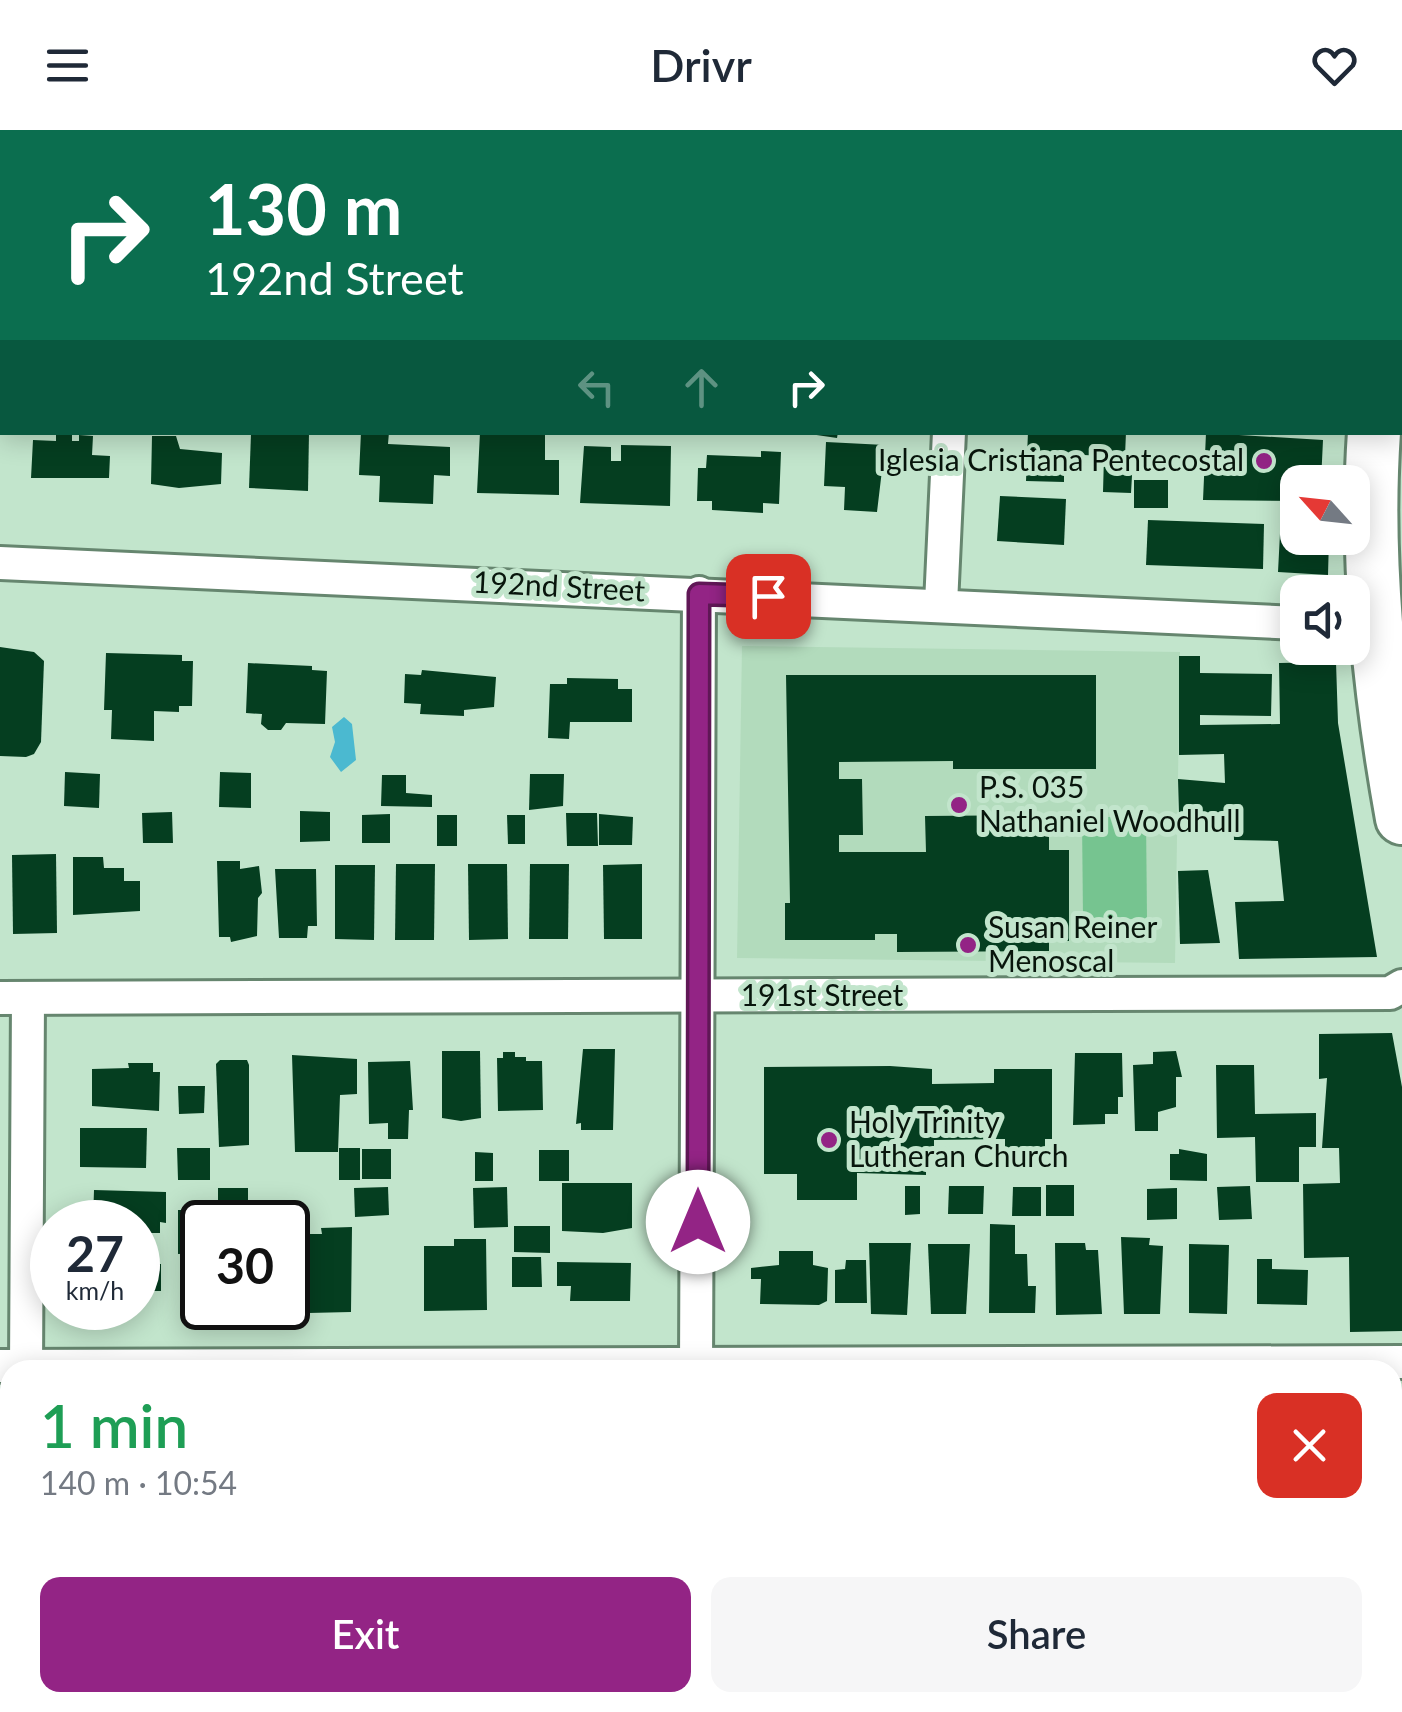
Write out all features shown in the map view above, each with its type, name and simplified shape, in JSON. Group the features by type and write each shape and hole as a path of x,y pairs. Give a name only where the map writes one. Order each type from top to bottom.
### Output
{"main road":[{"path":"1374,435 1377,621 1385,720 1402,818"}],"street":[{"path":"941,604 949,435"},
{"name":"192nd Street","path":"0,563 1280,621"},
{"path":"696,1360 699,594"},
{"name":"191st Street","path":"14,998 1390,993 1402,986"},
{"path":"14,998 18,1360"}],"shaded area":[{"name":"P.S. 035 Nathaniel Woodhull","path":"742,646 1180,652 1175,963 737,958"}],"green space":[{"path":"1082,817 1146,817 1147,919 1083,919"}],"water":[{"path":"344,717 352,724 356,760 341,772 330,757 335,742 332,727"}],"building":[{"path":"56,435 72,435 72,441 79,441 79,435 93,436 92,455 110,456 109,478 31,478 33,440 56,441"},
{"path":"251,435 309,435 308,491 249,488"},
{"path":"361,435 389,435 388,444 450,447 450,476 434,475 433,504 379,502 380,476 359,475"},
{"path":"480,435 545,435 545,460 559,460 559,495 477,493"},
{"path":"1028,435 1126,435 1125,456 1111,457 1133,458 1131,493 1103,492 1104,456 1064,454 1064,482 1026,481"},
{"name":"Iglesia Cristiana Pentecostal","path":"1206,435 1323,440 1322,465 1280,465 1280,501 1203,500"},
{"path":"152,436 176,436 180,449 222,453 221,484 179,488 151,484"},
{"path":"826,442 885,445 877,512 844,510 845,487 824,486"},
{"path":"621,445 671,446 670,506 580,503 584,446 611,447 611,461 621,461"},
{"path":"761,451 781,452 779,504 763,503 763,513 712,510 712,501 697,501 698,468 706,468 707,455 761,457"},
{"path":"1134,480 1168,480 1168,508 1134,508"},
{"path":"1000,496 1066,499 1064,545 997,541"},
{"path":"1148,520 1264,524 1263,569 1146,565"},
{"path":"1280,533 1280,555 1329,555 1328,575 1278,572"},
{"path":"0,647 34,652 44,661 41,742 34,754 26,757 0,756"},
{"path":"106,653 182,655 182,661 193,661 192,706 179,706 179,712 154,711 154,741 111,739 112,710 104,710"},
{"path":"1179,656 1200,656 1200,673 1272,674 1271,716 1200,715 1200,725 1280,724 1279,663 1336,665 1338,723 1377,957 1239,959 1235,902 1284,901 1278,841 1234,840 1233,812 1179,814 1178,779 1225,783 1224,754 1179,755"},
{"path":"248,663 312,666 312,670 327,671 325,724 286,723 281,730 268,730 261,724 262,714 246,713"},
{"path":"422,670 496,677 494,707 464,710 464,716 420,714 421,704 404,703 405,674 421,675"},
{"path":"786,675 1096,675 1096,769 953,769 953,761 839,762 839,779 862,779 863,835 839,835 839,852 926,852 925,816 1049,815 1049,850 1069,850 1069,941 1049,941 1049,951 897,952 897,934 875,934 875,940 785,940 785,903 790,903"},
{"path":"567,678 618,679 618,689 632,689 632,722 570,722 569,739 548,738 550,684 567,684"},
{"path":"65,772 100,774 99,808 64,806"},
{"path":"220,772 251,773 251,808 219,807"},
{"path":"530,774 564,774 563,806 529,810"},
{"path":"382,775 406,775 406,793 432,795 432,807 381,806"},
{"path":"300,811 330,812 330,841 300,842"},
{"path":"172,812 173,843 143,843 142,813"},
{"path":"566,813 597,813 598,846 567,846"},
{"path":"390,814 390,843 362,843 362,815"},
{"path":"599,814 633,817 632,845 599,845"},
{"path":"437,815 457,815 457,846 437,846"},
{"path":"507,815 525,815 525,844 508,844"},
{"path":"56,854 57,933 13,934 12,855"},
{"path":"73,857 103,857 104,868 124,868 124,881 140,881 140,911 73,915"},
{"path":"217,861 240,861 240,869 259,866 262,893 258,898 257,936 231,942 230,937 219,937"},
{"path":"396,864 435,864 434,940 395,940"},
{"path":"468,864 507,864 508,939 469,940"},
{"path":"530,864 569,864 568,939 529,939"},
{"path":"642,864 642,939 604,939 603,865"},
{"path":"335,865 375,865 374,940 335,939"},
{"path":"275,869 316,869 317,926 308,926 307,938 279,938"},
{"path":"1208,870 1220,943 1180,944 1178,871"},
{"path":"1392,1033 1402,1087 1402,1331 1350,1332 1349,1257 1304,1258 1303,1184 1340,1183 1339,1148 1322,1148 1327,1078 1319,1079 1319,1034"},
{"path":"583,1049 615,1049 613,1130 581,1130 581,1123 576,1124"},
{"path":"442,1051 480,1051 481,1118 442,1118"},
{"path":"1176,1051 1182,1077 1176,1077 1176,1107 1158,1112 1158,1131 1135,1131 1133,1065 1153,1064 1153,1052"},
{"path":"503,1052 515,1052 515,1057 526,1057 526,1061 542,1061 543,1110 498,1111 497,1058 503,1058"},
{"path":"1075,1053 1122,1053 1123,1097 1118,1097 1118,1114 1105,1114 1105,1124 1073,1125"},
{"path":"292,1055 357,1059 357,1094 340,1095 338,1152 295,1152"},
{"path":"220,1060 247,1060 249,1065 249,1145 219,1147 216,1064"},
{"path":"410,1061 413,1110 409,1110 408,1139 388,1139 388,1123 369,1124 368,1062"},
{"path":"128,1063 153,1063 153,1072 160,1072 159,1111 92,1106 92,1069 129,1068"},
{"path":"1216,1065 1254,1065 1255,1114 1316,1113 1316,1147 1299,1147 1299,1182 1256,1182 1255,1137 1217,1138"},
{"path":"764,1067 932,1069 932,1084 994,1083 994,1069 1052,1069 1052,1139 1045,1139 1045,1163 1005,1164 1005,1139 934,1140 934,1148 926,1148 926,1175 857,1173 857,1200 797,1200 797,1174 764,1174"},
{"path":"178,1086 205,1086 204,1113 179,1114"},
{"path":"80,1128 147,1128 146,1168 80,1167"},
{"path":"177,1148 210,1148 210,1180 178,1180"},
{"path":"339,1148 360,1148 360,1180 339,1180"},
{"path":"362,1149 391,1149 391,1179 362,1179"},
{"path":"1179,1149 1207,1154 1207,1181 1170,1180 1170,1154 1179,1154"},
{"path":"539,1150 569,1150 569,1181 539,1181"},
{"path":"475,1152 493,1153 493,1181 475,1181"},
{"path":"562,1183 632,1183 632,1228 603,1233 562,1231"},
{"path":"1046,1185 1074,1185 1074,1216 1046,1216"},
{"path":"905,1186 920,1186 920,1214 905,1215"},
{"path":"949,1186 984,1186 983,1214 948,1214"},
{"path":"1250,1186 1252,1219 1219,1220 1217,1187"},
{"path":"388,1187 389,1215 355,1217 354,1188"},
{"path":"507,1187 508,1227 474,1228 473,1188"},
{"path":"1013,1187 1041,1187 1041,1216 1012,1216"},
{"path":"218,1188 248,1188 248,1200 218,1200"},
{"path":"1177,1188 1177,1219 1147,1220 1147,1189"},
{"path":"94,1190 166,1192 166,1223 160,1222 160,1200 94,1200"},
{"path":"178,1210 180,1210 180,1254"},
{"path":"990,1224 1015,1225 1015,1254 1027,1254 1028,1286 1036,1286 1035,1313 989,1313"},
{"path":"514,1226 550,1226 550,1253 514,1252"},
{"path":"352,1227 351,1312 310,1313 310,1234 322,1234 321,1228"},
{"path":"1121,1237 1150,1238 1149,1245 1163,1246 1160,1314 1124,1314"},
{"path":"454,1239 486,1239 487,1310 424,1311 424,1246 454,1246"},
{"path":"869,1243 911,1243 907,1315 871,1314"},
{"path":"1055,1243 1085,1243 1086,1250 1098,1250 1102,1314 1056,1315"},
{"path":"928,1244 970,1244 966,1314 931,1314"},
{"path":"1189,1244 1229,1245 1227,1314 1189,1313"},
{"path":"779,1251 813,1251 813,1265 828,1268 827,1301 819,1305 760,1304 761,1279 751,1279 751,1268 779,1265"},
{"path":"512,1257 541,1257 542,1287 512,1287"},
{"path":"1257,1259 1272,1259 1272,1269 1308,1270 1307,1305 1257,1304"},
{"path":"846,1260 866,1260 867,1303 835,1303 835,1270 845,1269"},
{"path":"557,1262 631,1263 630,1301 570,1301 571,1286 557,1286"}],"place":[{"name":"Iglesia Cristiana Pentecostal","path":"1264,461"},
{"name":"P.S. 035 Nathaniel Woodhull","path":"959,805"},
{"name":"Susan Reiner Menoscal","path":"968,945"},
{"name":"Holy Trinity Lutheran Church","path":"829,1140"}],"route":[{"path":"698,1222 699,594 768,596"}]}
